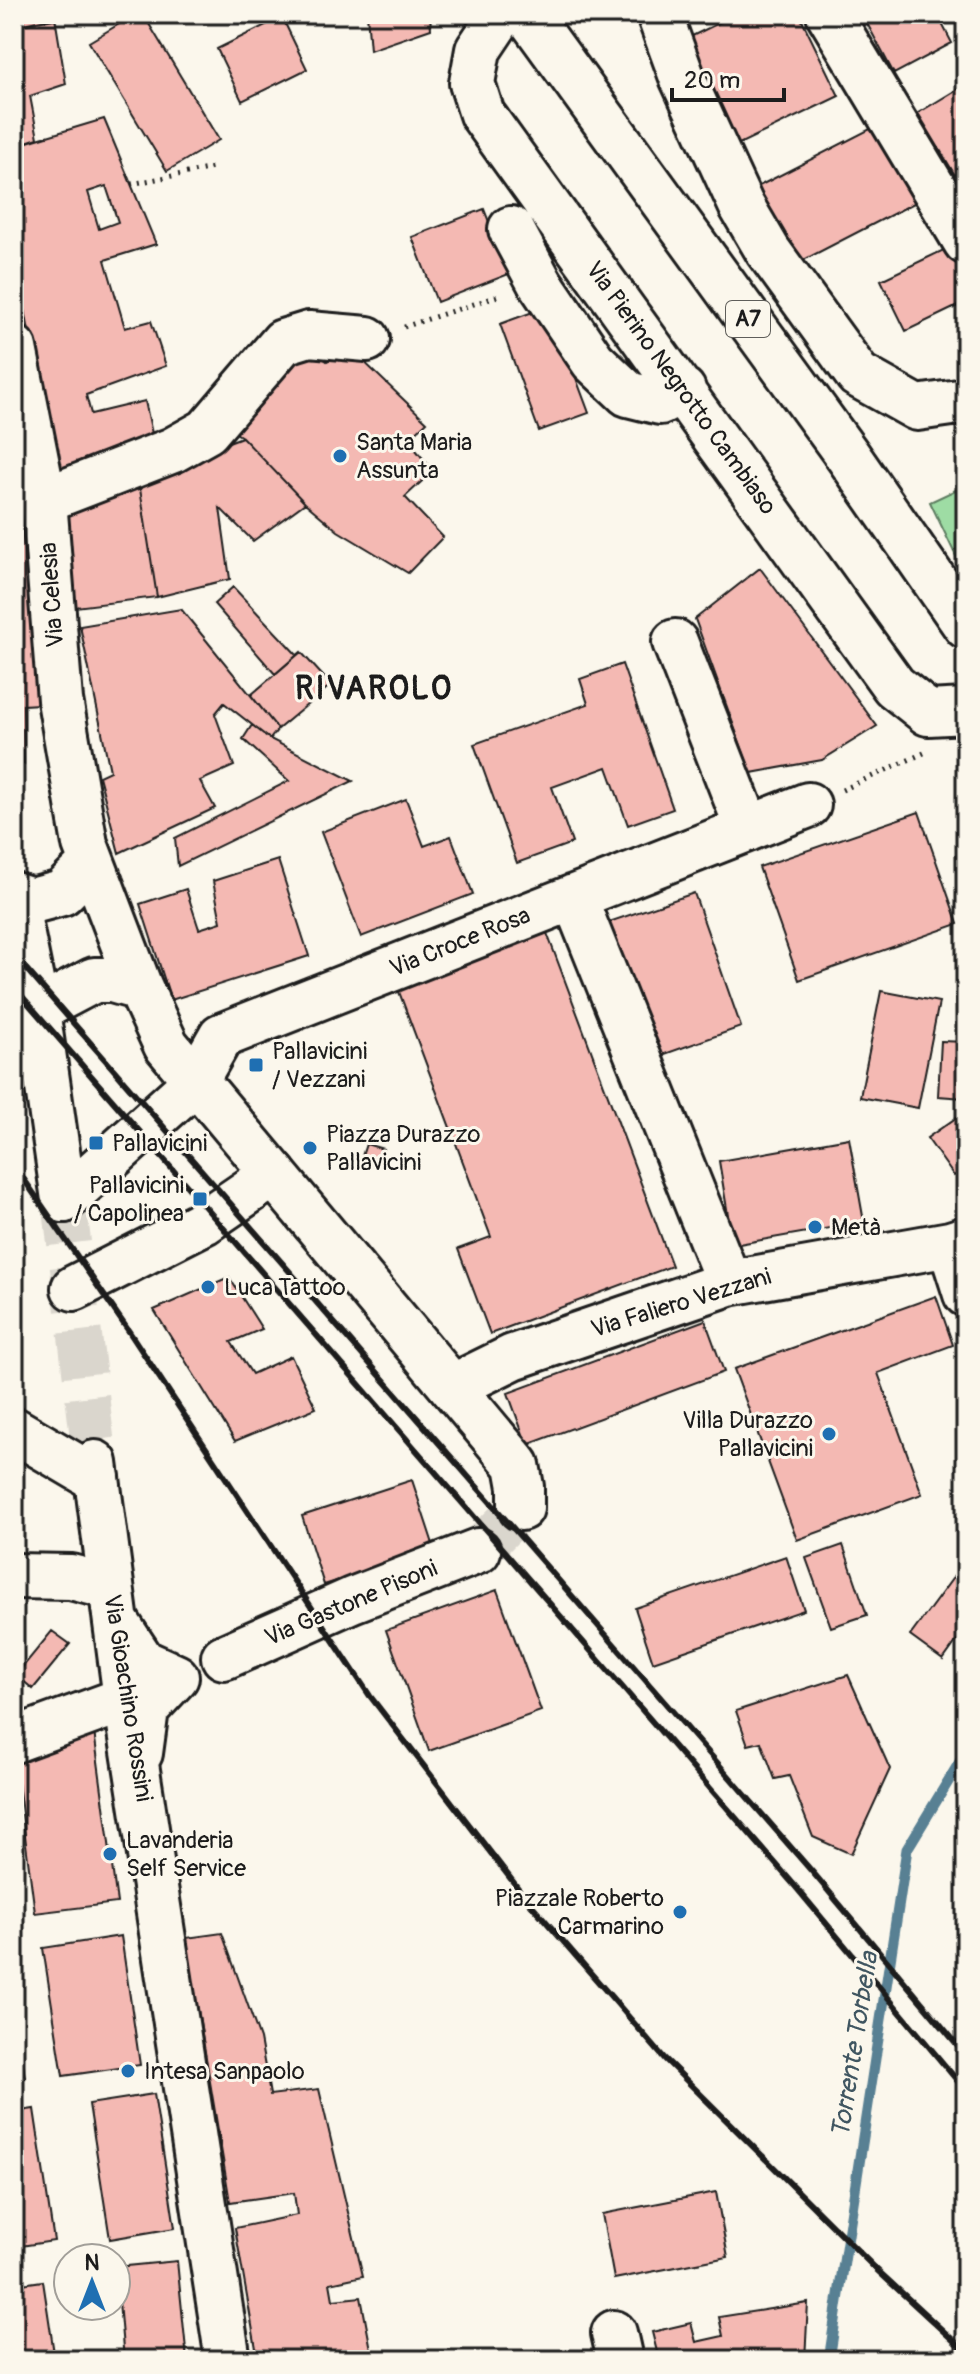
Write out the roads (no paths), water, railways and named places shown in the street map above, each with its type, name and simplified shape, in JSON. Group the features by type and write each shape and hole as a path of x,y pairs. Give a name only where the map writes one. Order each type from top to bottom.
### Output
{"main road":[{"name":"Via Pierino Negrotto Cambiaso","path":"502,14 472,32 472,83 482,114 894,686 947,712"},
{"name":"A7","path":"527,14 848,456 966,626"},
{"path":"659,14 682,77 741,205 768,251 858,375 917,408 966,401"},
{"path":"829,14 966,242"},
{"path":"511,229 540,283 593,361 628,394 660,402 683,390"},
{"path":"33,493 173,450 207,431 283,342 309,334 367,339"},
{"name":"Via Celesia","path":"15,355 60,700 88,854"},
{"path":"675,642 748,829"},
{"name":"Via Croce Rosa","path":"195,1082 221,1036 808,805"},
{"path":"88,854 62,893 32,901 14,895 37,1010 64,1200 195,1082"},
{"path":"88,854 140,988 166,1045 517,1465 521,1508"},
{"path":"574,897 729,1283"},
{"path":"37,1010 94,980 112,980 140,988"},
{"path":"74,1288 204,1222 274,1174"},
{"path":"958,1242 966,1294"},
{"name":"Via Faliero Vezzani","path":"452,1387 513,1357 729,1283 958,1242"},
{"name":"Via Gioachino Rossini","path":"14,1430 96,1471 126,1699 228,2360"},
{"name":"Via Gastone Pisoni","path":"224,1657 352,1600 478,1551"},
{"path":"14,1576 71,1577 113,1604 143,1662 176,1677 146,1709 138,1767"},
{"path":"14,1740 126,1699"}],"waterway":[{"name":"Torrente Torbella","path":"829,2360 907,1849 966,1752"}],"tunnel":[{"path":"64,1200 95,1463"},
{"path":"478,1551 521,1508"}],"railway":[{"path":"14,955 815,1875 966,2055"},
{"path":"14,987 795,1886 966,2091"},
{"path":"14,1165 128,1330 370,1696 524,1896 665,2059 877,2270 966,2352"}],"place":[{"name":"Santa Maria Assunta","path":"340,456"},
{"name":"Pallavicini / Vezzani","path":"256,1065"},
{"name":"Pallavicini","path":"96,1143"},
{"name":"Piazza Durazzo Pallavicini","path":"310,1148"},
{"name":"Pallavicini / Capolinea","path":"200,1199"},
{"name":"Metà","path":"815,1227"},
{"name":"Luca Tattoo","path":"208,1287"},
{"name":"Villa Durazzo Pallavicini","path":"829,1434"},
{"name":"Lavanderia Self Service","path":"110,1854"},
{"name":"Piazzale Roberto Carmarino","path":"680,1912"},
{"name":"Intesa Sanpaolo","path":"128,2071"}],"district":[{"name":"RIVAROLO","path":"374,689"}]}
